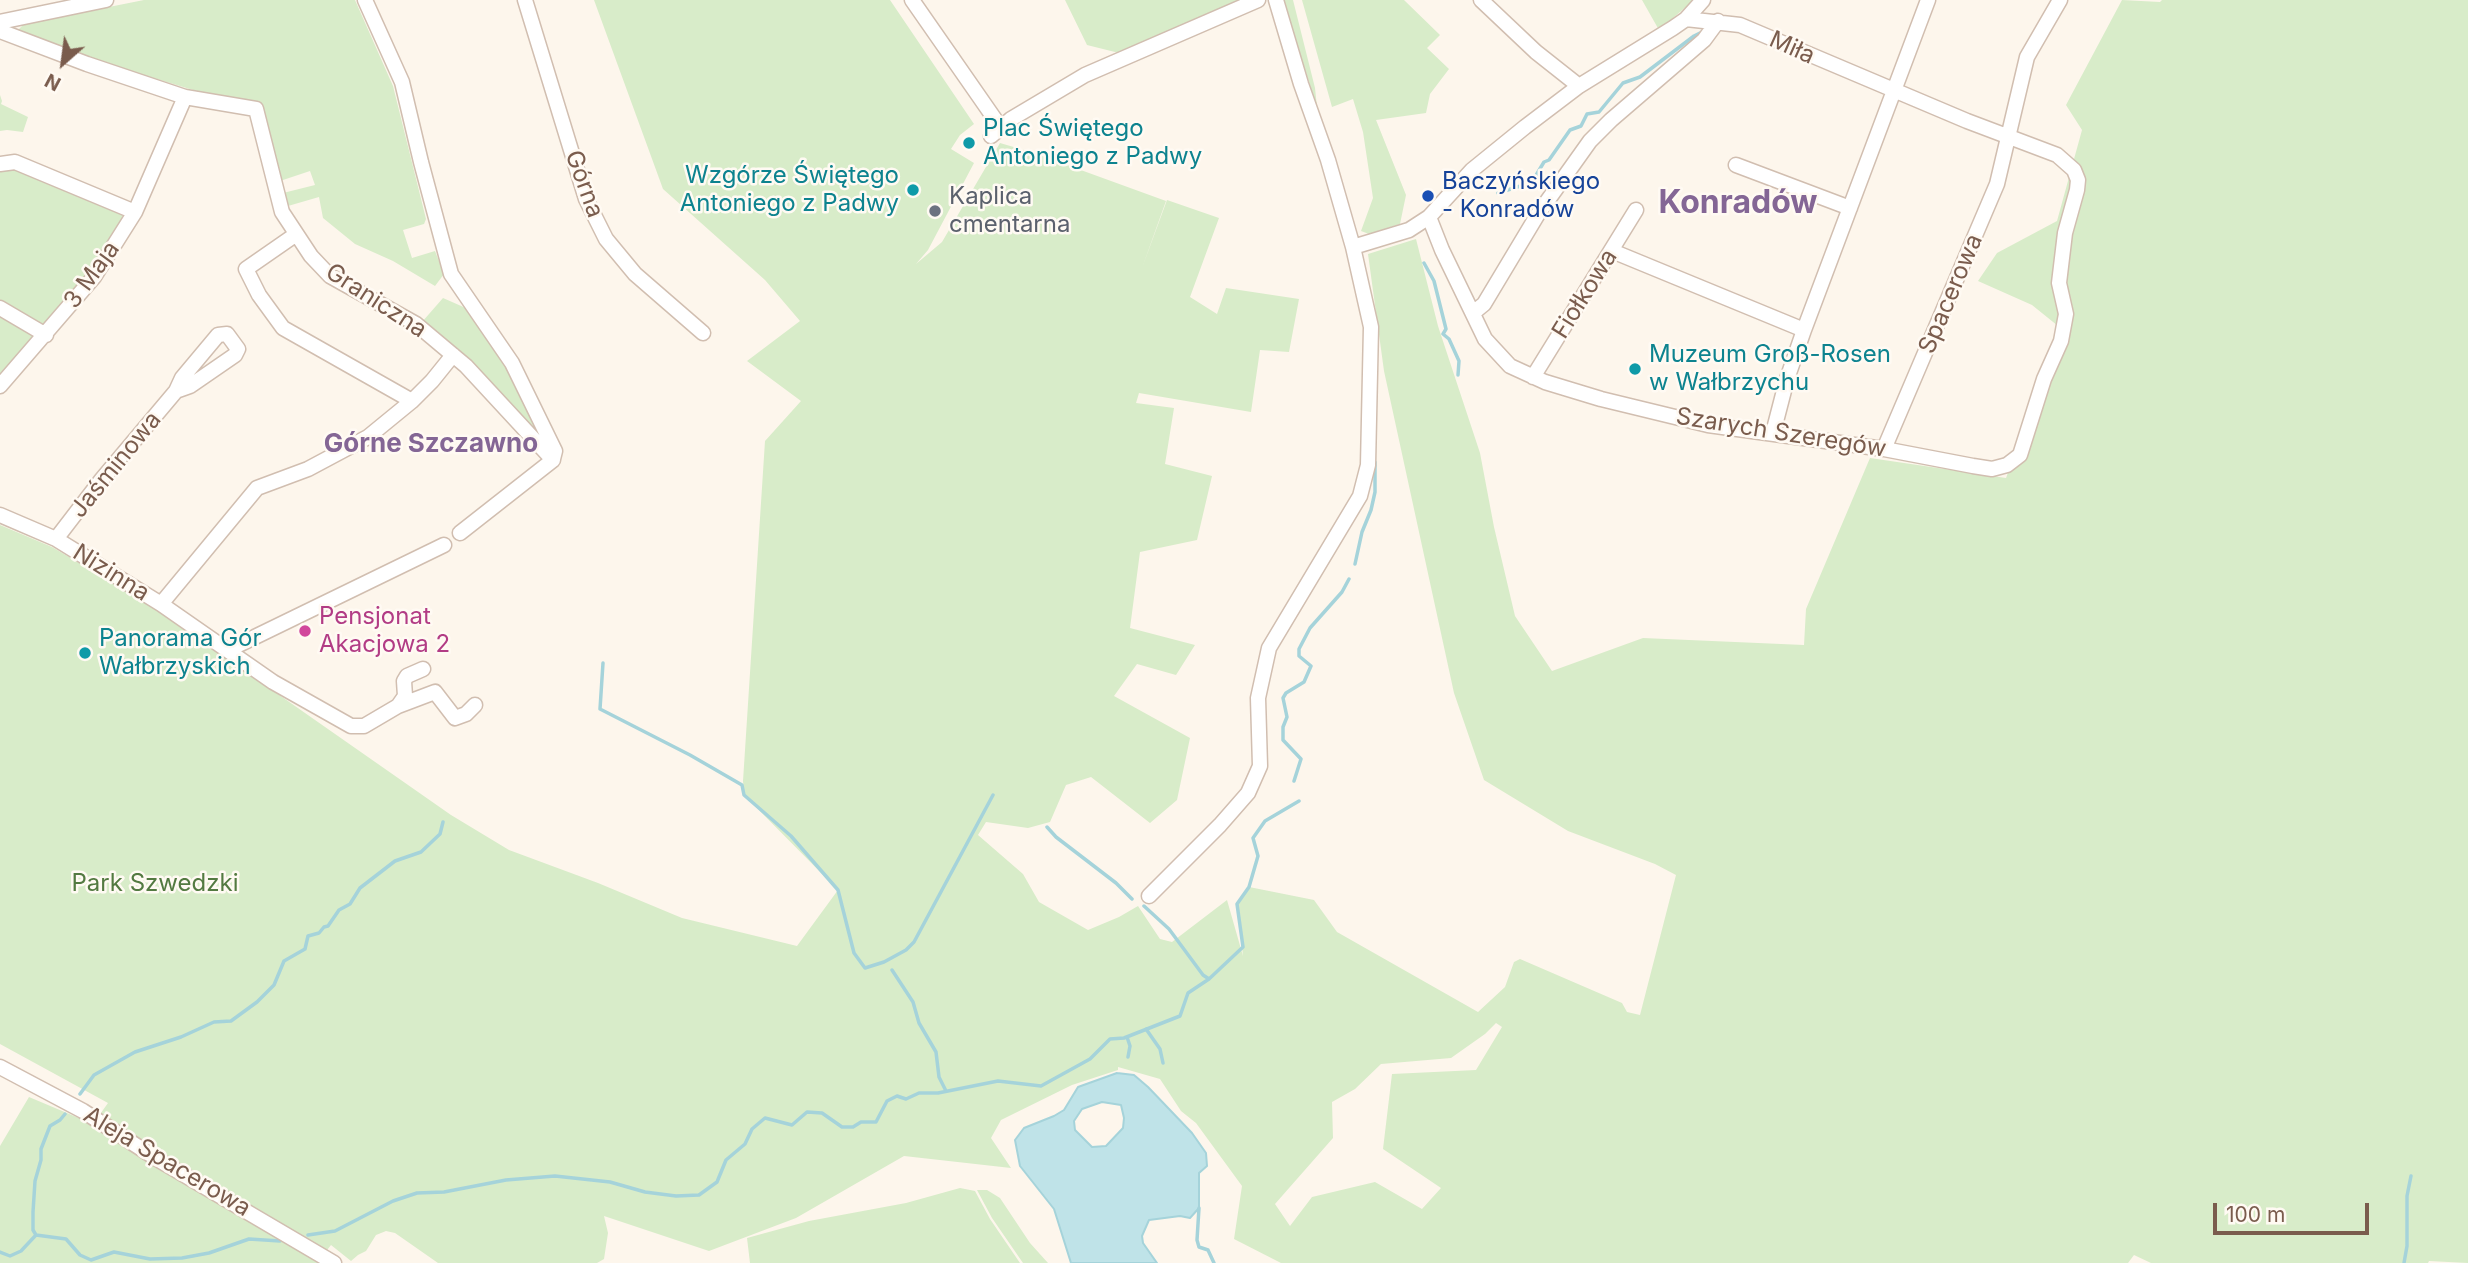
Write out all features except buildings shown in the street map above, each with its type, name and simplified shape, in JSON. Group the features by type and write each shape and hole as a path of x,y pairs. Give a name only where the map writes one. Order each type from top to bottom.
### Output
{"street":[{"path":"0,22 106,0"},
{"path":"365,0 402,82 451,274 512,363 555,451 553,460 460,533"},
{"name":"Górna","path":"524,0 586,199 606,239 635,274 703,332"},
{"path":"912,0 996,132 1011,119 1114,61 1258,0"},
{"path":"1149,896 1248,793 1260,766 1258,698 1269,648 1360,496 1368,466 1371,327 1353,247 1328,160 1301,84 1276,0"},
{"path":"1481,0 1536,52 1579,86"},
{"path":"1353,247 1409,230 1429,217 1472,170 1579,86 1686,19 1703,0"},
{"path":"1773,433 1787,379 1804,330 1928,0"},
{"name":"Spacerowa","path":"1884,449 1988,209 1997,184 2027,57 2060,0"},
{"name":"Miła","path":"1686,19 1740,25 2007,135"},
{"path":"1473,313 1485,304 1538,214 1591,141 1611,120 1704,40 1718,21"},
{"name":"Graniczna","path":"0,31 185,97 256,109 282,212 311,256 330,276 416,324 453,355 553,460"},
{"name":"3 Maja","path":"0,386 94,277 135,212 185,97"},
{"name":"Szarych Szeregów","path":"1429,217 1485,339 1510,366 1533,377 1560,388 1698,422 1992,468 2007,465 2020,454 2044,379 2061,341 2066,314 2059,283 2065,233 2078,180 2074,170 2057,155 2007,135"},
{"name":"3 Maja","path":"0,164 15,162 135,212"},
{"path":"1736,165 1850,208"},
{"name":"Fiołkowa","path":"1533,377 1636,210"},
{"path":"295,235 246,269 259,295 283,328 412,401"},
{"path":"1612,251 1804,330"},
{"path":"0,308 46,335"},
{"path":"161,604 257,488 308,469 368,437 412,401 453,355"},
{"name":"Jaśminowa","path":"56,539 176,391"},
{"name":"Nizinna","path":"0,515 56,539 161,604 273,682 351,726 364,726 398,706 435,692 455,718 466,714 475,705"},
{"path":"228,650 444,545"},
{"path":"398,706 405,695 404,681 407,676 422,669"},
{"name":"Aleja Spacerowa","path":"0,1067 83,1111 332,1262"}],"green space":[{"path":"144,0 355,0 393,86 426,219 424,224 403,230 412,258 435,251 444,274 435,286 393,261 355,244 323,218 319,197 288,206 283,193 315,185 310,171 280,181 261,102 235,100 193,90 95,60 18,30 24,24"},
{"name":"Park Szwedzki","path":"594,0 890,0 974,124 960,135 951,149 974,163 928,250 916,264 942,242 1000,143 1166,201 1142,268 1167,200 1219,218 1190,297 1217,314 1226,288 1299,299 1289,352 1260,350 1251,412 1139,393 1136,403 1174,408 1165,464 1212,476 1197,540 1140,552 1130,628 1195,645 1176,675 1137,664 1114,696 1190,738 1177,800 1150,823 1091,777 1066,785 1050,822 1028,828 986,822 978,835 1023,874 1039,902 1088,930 1138,906 1160,939 1172,942 1227,900 1243,956 1237,904 1249,887 1314,900 1337,932 1478,1012 1505,987 1514,962 1520,959 1622,1003 1627,1012 1640,1015 1676,875 1655,864 1568,831 1484,780 1454,693 1384,371 1368,254 1416,239 1438,326 1480,453 1515,616 1552,671 1643,638 1804,645 1806,609 1870,458 2006,478 2063,330 2032,305 1978,281 1997,253 2057,221 2082,130 2066,105 2122,0 2468,0 2468,1263 2151,1263 2134,1255 2128,1263 1281,1263 1234,1239 1242,1186 1196,1123 1181,1111 1160,1079 1118,1067 1118,1070 1072,1085 1001,1120 991,1138 1011,1168 904,1156 796,1218 709,1251 604,1216 608,1233 604,1259 597,1263 438,1263 395,1233 386,1231 376,1235 366,1251 351,1261 331,1245 317,1263 0,1263 0,1146 29,1097 93,1124 108,1103 0,1044 0,525 52,547 149,604 451,815 509,850 682,918 797,946 838,890 744,795 743,781 765,441 801,401 747,361 800,321 765,280 663,189","holes":["1496,1023 1502,1027 1476,1070 1392,1074 1383,1149 1441,1188 1422,1209 1375,1182 1312,1197 1290,1226 1275,1204 1333,1138 1332,1102 1355,1089 1381,1064 1451,1058"]},
{"path":"1065,0 1249,0 1123,54 1087,45"},
{"path":"1283,0 1293,0 1315,88 1317,107"},
{"path":"1302,0 1404,0 1440,35 1427,48 1449,69 1430,94 1426,113 1376,120 1406,195 1400,224 1369,234 1361,231 1373,198 1363,132 1353,99 1332,107"},
{"path":"1642,0 1694,0 1659,30"},
{"path":"0,95 1,104 28,117 23,132 0,131"},
{"path":"13,168 122,214 123,221 90,274 52,322 41,325 0,301 0,170"},
{"path":"443,298 468,309 511,372 549,448 422,322"},
{"path":"0,317 33,336 0,374"},
{"path":"960,1188 975,1191 990,1219 1020,1263 750,1263 747,1238 809,1221 906,1203"},
{"path":"977,1190 987,1190 1000,1198 1030,1243 1048,1263 1023,1263 992,1218"}],"water":[{"path":"1117,1073 1134,1075 1192,1133 1206,1153 1207,1166 1199,1173 1199,1208 1190,1218 1180,1216 1149,1220 1142,1236 1143,1243 1157,1263 1071,1263 1054,1209 1020,1166 1015,1140 1024,1128 1064,1110 1078,1087","holes":["1102,1102 1121,1105 1123,1128 1106,1146 1092,1147 1075,1130 1074,1121 1082,1109"]}],"waterway":[{"path":"1498,193 1527,184 1544,162 1549,160 1570,130 1581,126 1587,114 1599,112 1623,83 1640,77 1702,32"},
{"path":"1424,263 1434,281 1446,329 1443,334 1449,339 1459,361 1458,375"},
{"path":"1355,564 1375,492 1375,462"},
{"path":"1294,781 1301,759 1283,740 1283,727 1287,717 1283,698 1286,693 1304,682 1311,666 1299,656 1299,649 1310,628 1342,592 1349,579"},
{"path":"603,663 600,709 742,785 744,795 791,836 838,890 854,953 865,968 884,962 906,950 914,942 993,795"},
{"path":"308,1235 335,1231 393,1201 417,1193 444,1192 506,1180 555,1176 610,1182 645,1192 676,1196 699,1195 717,1182 726,1160 745,1144 752,1129 765,1118 792,1125 807,1112 822,1113 842,1127 853,1127 861,1122 876,1122 887,1101 897,1096 906,1099 919,1093 938,1093 998,1081 1041,1086 1090,1059 1110,1039 1124,1038 1180,1016 1188,993 1209,979 1243,947 1237,904 1249,887 1258,856 1253,838 1265,821 1299,801"},
{"path":"80,1094 94,1075 135,1052 181,1037 214,1022 231,1021 257,1002 274,985 284,961 305,949 308,936 319,933 328,926 339,910 350,904 360,888 395,861 421,852 440,834 443,822"},
{"path":"1047,827 1132,899"},
{"path":"1144,906 1169,929 1203,975 1209,979"},
{"path":"892,970 913,1002 919,1023 936,1052 939,1077 946,1091"},
{"path":"1146,1029 1160,1049 1163,1063"},
{"path":"1127,1037 1130,1046 1128,1057"},
{"path":"36,1235 33,1230 33,1212 41,1149 50,1126 65,1114"},
{"path":"2404,1263 2407,1246 2407,1196 2411,1176"},
{"path":"1199,1208 1197,1240 1199,1247 1208,1250 1214,1263"},
{"path":"0,1252 10,1256 21,1251 36,1235 66,1239 80,1255 91,1260 114,1252 150,1259 182,1258 209,1253 249,1239 280,1241"}],"place":[{"name":"Plac Świętego Antoniego z Padwy","path":"969,143"},
{"name":"Wzgórze Świętego Antoniego z Padwy","path":"913,190"},
{"name":"Baczyńskiego - Konradów","path":"1428,196"},
{"name":"Kaplica cmentarna","path":"935,211"},
{"name":"Muzeum Groß-Rosen w Wałbrzychu","path":"1635,369"},
{"name":"Pensjonat Akacjowa 2","path":"305,631"},
{"name":"Panorama Gór Wałbrzyskich","path":"85,653"}],"district":[{"name":"Konradów","path":"1738,203"},
{"name":"Górne Szczawno","path":"431,444"}]}
